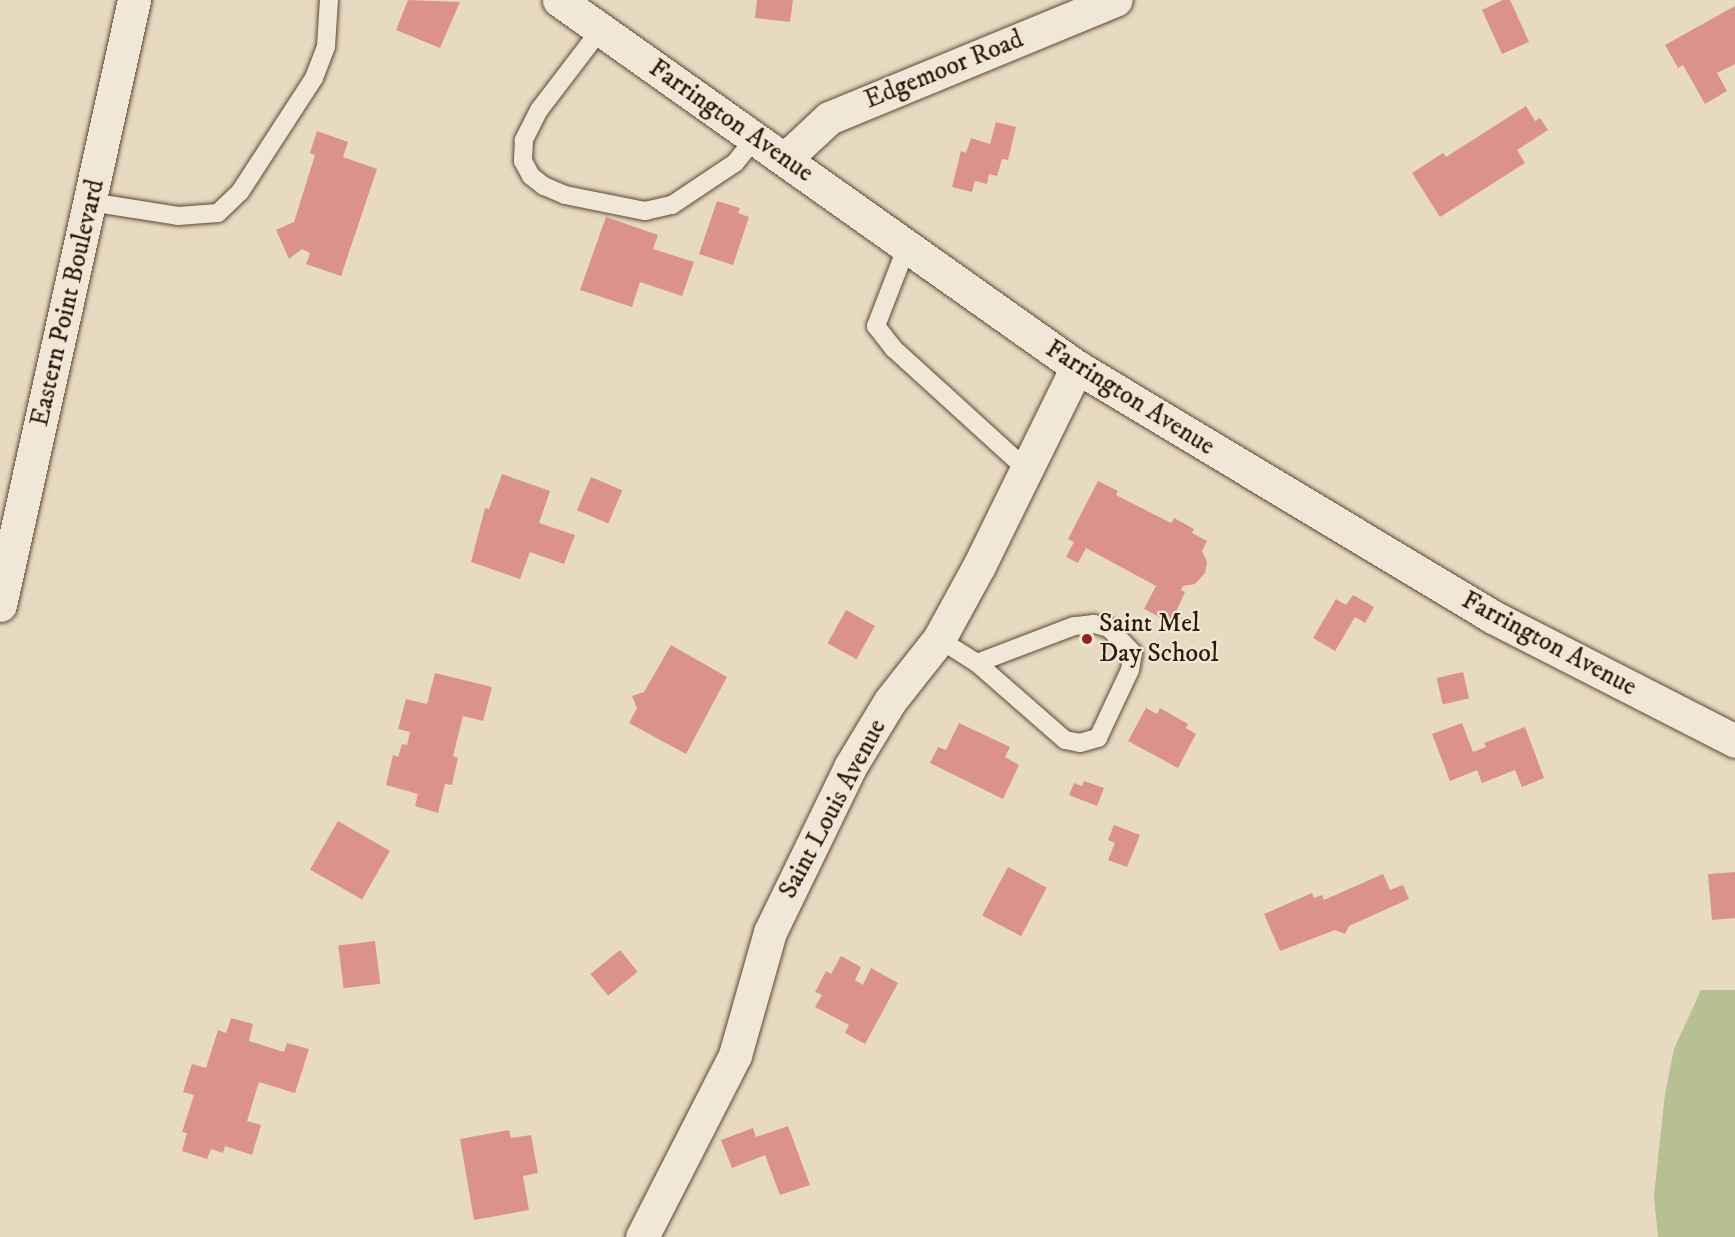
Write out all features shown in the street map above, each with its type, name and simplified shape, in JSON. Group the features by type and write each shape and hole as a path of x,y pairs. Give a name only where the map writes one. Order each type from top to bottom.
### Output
{"street":[{"name":"Eastern Point Boulevard","path":"0,605 134,0"},
{"name":"Farrington Avenue","path":"559,0 1077,368 1493,617 1735,741"},
{"name":"Edgemoor Road","path":"785,159 829,118 1116,0"},
{"name":"Saint Louis Avenue","path":"642,1237 735,1055 770,932 850,767 890,701 939,639 1027,471 1077,368"}],"lane":[{"path":"90,202 177,216 218,213 240,192 314,78 326,46 329,0"},
{"path":"601,29 539,110 524,140 523,161 531,176 544,186 565,195 645,211 672,205 735,163 755,138"},
{"path":"907,246 876,326 894,349 1027,471"},
{"path":"939,639 977,663 1065,740 1080,743 1098,738 1130,669 1133,653 1109,628 1094,624 1074,627 977,663"}],"green space":[{"path":"1701,990 1735,990 1735,1237 1658,1237 1654,1196 1665,1094 1674,1049"}],"building":[{"path":"408,0 460,2 440,48 396,30"},
{"path":"757,0 793,0 790,22 755,18"},
{"path":"1503,0 1510,0 1529,42 1502,54 1482,10"},
{"path":"1735,6 1735,64 1717,73 1727,91 1705,104 1683,65 1678,68 1665,45"},
{"path":"1526,106 1535,121 1540,118 1548,130 1517,150 1525,163 1440,217 1412,173 1443,153 1446,157"},
{"path":"996,122 1016,127 1008,160 1002,159 997,176 989,174 987,184 975,181 972,192 952,187 961,151 966,153 971,138 990,144"},
{"path":"317,131 348,142 343,157 377,169 341,276 306,264 310,253 302,249 289,259 276,230 294,222 315,155 310,153"},
{"path":"717,201 740,208 738,213 749,217 733,265 699,254"},
{"path":"606,217 658,235 653,249 694,262 682,296 640,282 632,307 580,290"},
{"path":"502,474 550,491 539,523 575,535 564,564 530,552 520,579 471,562 485,508 489,509"},
{"path":"591,477 622,490 608,523 577,510"},
{"path":"1098,481 1118,491 1116,495 1171,523 1174,518 1194,529 1192,533 1207,541 1202,551 1207,562 1205,573 1195,584 1183,586 1181,590 1185,592 1171,623 1144,609 1156,586 1086,548 1078,563 1066,557 1074,542 1068,539"},
{"path":"1353,595 1374,607 1365,623 1355,617 1335,651 1313,638 1336,599 1346,605"},
{"path":"846,610 875,626 856,659 828,643"},
{"path":"671,645 727,677 686,754 629,723 637,708 632,696 644,692"},
{"path":"1463,672 1469,698 1443,704 1437,678"},
{"path":"435,673 492,687 483,721 463,716 453,756 458,758 452,785 445,784 438,813 415,806 418,794 386,785 393,755 398,757 402,744 407,745 410,732 398,729 406,699 427,704"},
{"path":"1146,708 1157,714 1160,708 1188,724 1186,728 1196,734 1178,768 1128,741"},
{"path":"959,723 1010,747 1005,757 1019,765 1003,799 930,763 938,747 946,750"},
{"path":"1462,723 1473,752 1486,747 1484,743 1525,727 1544,778 1522,787 1515,770 1482,783 1477,770 1450,781 1432,734"},
{"path":"1084,781 1104,788 1097,806 1069,795 1074,783 1082,786"},
{"path":"338,821 390,851 362,899 310,869"},
{"path":"1114,825 1140,835 1127,867 1108,860 1115,843 1108,840"},
{"path":"1008,867 1047,888 1021,936 982,916"},
{"path":"1735,872 1735,918 1712,920 1708,874"},
{"path":"1383,874 1390,890 1403,885 1409,899 1349,926 1345,934 1335,930 1280,951 1264,914 1312,893 1314,898 1322,895 1324,900"},
{"path":"375,941 380,984 344,988 338,946"},
{"path":"620,950 638,972 608,996 590,974"},
{"path":"841,956 861,967 855,980 863,985 871,968 898,983 865,1044 845,1033 849,1025 815,1007 822,995 815,992 826,971 831,974"},
{"path":"231,1018 253,1024 249,1041 284,1052 287,1043 309,1049 295,1093 259,1082 247,1121 261,1125 252,1155 225,1146 223,1153 211,1149 207,1159 182,1151 187,1133 182,1132 194,1095 183,1092 192,1064 206,1068 218,1030 226,1033"},
{"path":"788,1126 810,1185 780,1195 765,1155 732,1168 721,1140 753,1128 756,1137"},
{"path":"509,1130 511,1138 531,1135 538,1173 523,1176 529,1210 474,1220 460,1139"}],"place":[{"name":"Saint Mel Day School","path":"1087,639"}]}
